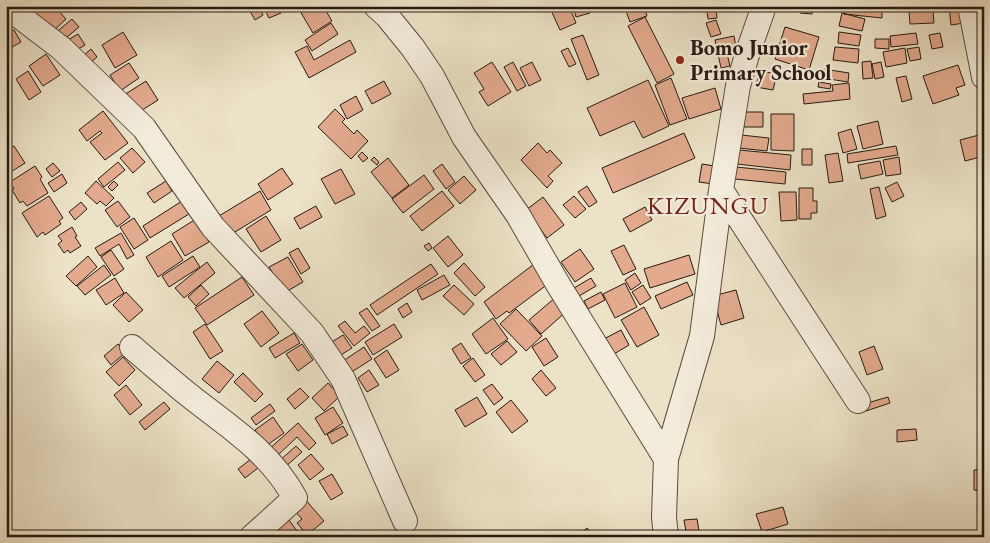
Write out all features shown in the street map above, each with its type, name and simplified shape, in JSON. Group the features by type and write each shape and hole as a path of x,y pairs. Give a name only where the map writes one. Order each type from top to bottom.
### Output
{"street":[{"path":"6,6 62,48 144,128 212,227 312,333 343,379 405,521"},
{"path":"376,6 387,16 413,48 432,76 464,137 518,214 559,286 666,459"},
{"path":"666,537 664,517 666,459 702,336 721,190 738,86 764,6"},
{"path":"970,6 984,76"},
{"path":"721,190 858,401"},
{"path":"132,346 261,453 284,479 295,498 252,537"}],"building":[{"path":"35,6 54,6 66,19 49,35 28,13"},
{"path":"247,6 258,6 263,15 255,20"},
{"path":"278,6 281,13 269,18 265,10"},
{"path":"297,6 323,6 332,21 313,33"},
{"path":"554,6 569,6 576,23 560,30 550,8"},
{"path":"573,6 589,6 590,13 576,17"},
{"path":"624,6 644,6 647,16 630,22"},
{"path":"706,6 716,6 717,18 708,19"},
{"path":"723,6 747,6 747,10"},
{"path":"801,6 813,6 812,14 800,13"},
{"path":"845,6 882,8 882,18 844,14"},
{"path":"961,6 964,23 951,25 949,7"},
{"path":"933,10 934,23 910,24 909,11"},
{"path":"842,13 865,19 862,31 839,26"},
{"path":"645,17 674,74 657,83 628,26"},
{"path":"72,19 79,27 60,43 53,35"},
{"path":"716,20 721,34 711,37 706,23"},
{"path":"331,23 338,34 312,51 305,40"},
{"path":"785,27 819,37 809,70 775,59"},
{"path":"14,30 21,42 12,47 6,34"},
{"path":"123,32 137,55 115,68 102,45"},
{"path":"839,32 861,35 859,46 838,43"},
{"path":"916,33 918,44 891,47 890,36"},
{"path":"940,33 943,47 932,49 929,35"},
{"path":"78,34 85,45 70,54 63,43"},
{"path":"583,35 599,75 587,80 571,39"},
{"path":"734,36 736,47 726,49 730,66 721,68 715,40"},
{"path":"875,39 889,39 889,49 875,48"},
{"path":"350,40 356,52 309,78 295,52 307,46 314,60"},
{"path":"835,47 859,49 858,63 833,60"},
{"path":"919,47 921,59 910,61 907,49"},
{"path":"568,48 576,64 569,67 561,51"},
{"path":"905,48 907,63 886,67 883,52"},
{"path":"91,49 97,57 90,63 83,56"},
{"path":"46,54 60,75 43,86 29,66"},
{"path":"871,61 873,78 863,79 862,62"},
{"path":"492,62 511,92 488,106 479,92 484,89 474,73"},
{"path":"513,62 526,86 517,91 504,67"},
{"path":"532,62 541,80 529,86 520,68"},
{"path":"881,62 884,77 875,79 872,64"},
{"path":"129,63 139,78 120,91 110,75"},
{"path":"958,65 965,85 956,88 959,95 933,104 923,76"},
{"path":"824,69 849,73 848,82 823,78"},
{"path":"28,71 41,92 29,100 16,79"},
{"path":"759,71 777,74 773,90 756,87"},
{"path":"906,76 912,99 902,102 896,78"},
{"path":"671,78 687,119 670,125 655,85"},
{"path":"648,80 669,126 643,138 634,121 600,136 587,108"},
{"path":"146,81 158,100 136,114 124,95"},
{"path":"384,81 391,94 372,104 365,91"},
{"path":"819,82 831,84 830,89 818,87"},
{"path":"849,83 850,99 804,104 803,94 833,91 832,85"},
{"path":"715,88 721,109 689,119 682,98"},
{"path":"356,96 363,110 347,119 340,105"},
{"path":"335,109 345,119 342,122 354,134 357,130 368,141 351,159 318,127"},
{"path":"103,111 128,143 105,160 90,142 102,133 100,131 87,141 79,130"},
{"path":"744,112 763,112 763,127 744,127"},
{"path":"771,114 794,114 794,151 771,150"},
{"path":"878,121 883,144 863,149 857,126"},
{"path":"851,129 857,149 843,153 838,133"},
{"path":"684,133 695,158 613,193 602,168"},
{"path":"741,135 769,138 767,151 739,148"},
{"path":"979,135 984,156 965,161 960,140"},
{"path":"538,143 547,153 550,150 562,163 548,176 553,181 547,188 521,160"},
{"path":"14,146 25,163 6,175 6,151"},
{"path":"896,146 898,155 848,163 847,154"},
{"path":"132,148 145,162 133,173 120,158"},
{"path":"802,149 812,149 812,165 802,165"},
{"path":"739,150 791,155 790,170 737,164"},
{"path":"362,152 368,158 363,162 358,156"},
{"path":"838,153 843,181 829,183 825,155"},
{"path":"374,157 379,162 377,165 371,160"},
{"path":"899,157 901,174 886,176 883,160"},
{"path":"388,158 409,185 392,198 371,172"},
{"path":"880,161 883,174 861,179 858,165"},
{"path":"118,162 125,170 104,187 98,179"},
{"path":"53,163 60,171 52,177 46,169"},
{"path":"442,164 455,182 446,189 433,171"},
{"path":"702,164 715,166 713,184 699,182"},
{"path":"35,166 42,177 40,179 48,193 27,206 23,201 20,203 12,190 14,189 10,182"},
{"path":"736,167 786,172 785,184 735,179"},
{"path":"282,168 293,184 268,200 258,184"},
{"path":"341,169 355,194 335,204 321,179"},
{"path":"62,174 67,183 54,192 48,183"},
{"path":"424,175 434,189 403,213 392,199"},
{"path":"464,176 476,190 460,204 448,190"},
{"path":"96,181 114,198 106,206 100,201 97,204 85,193"},
{"path":"114,181 118,185 112,191 108,187"},
{"path":"166,181 172,191 154,203 147,193"},
{"path":"897,182 904,196 892,202 885,188"},
{"path":"587,186 597,202 589,207 578,192"},
{"path":"879,187 886,216 876,219 870,189"},
{"path":"799,188 813,188 813,201 817,201 817,213 811,213 811,219 799,219"},
{"path":"260,191 271,210 230,235 219,216"},
{"path":"442,191 454,206 422,231 410,216"},
{"path":"779,192 796,192 797,220 781,221"},
{"path":"49,196 63,218 59,221 61,224 45,235 43,232 37,237 22,213"},
{"path":"574,196 586,209 575,218 563,205"},
{"path":"543,197 564,225 547,238 526,210"},
{"path":"118,201 130,217 117,227 105,210"},
{"path":"182,201 189,214 150,238 143,226"},
{"path":"81,202 87,209 75,220 69,212"},
{"path":"316,206 322,217 300,229 294,218"},
{"path":"645,207 652,220 630,232 623,219"},
{"path":"266,216 281,240 261,252 246,229"},
{"path":"134,218 148,240 134,249 120,227"},
{"path":"196,219 209,242 185,256 172,234"},
{"path":"72,227 77,236 75,237 81,246 70,253 68,250 64,253 58,244 62,241 58,236"},
{"path":"121,233 134,255 127,259 119,244 100,256 95,248"},
{"path":"448,236 463,255 448,267 433,248"},
{"path":"171,241 183,260 158,277 146,257"},
{"path":"429,243 432,248 428,251 424,246"},
{"path":"624,245 636,269 623,275 611,251"},
{"path":"298,248 310,268 301,274 289,253"},
{"path":"580,249 594,269 575,282 561,262"},
{"path":"111,250 124,269 114,276 101,257"},
{"path":"689,255 695,274 650,288 644,269"},
{"path":"88,256 97,267 76,286 66,276"},
{"path":"193,256 200,267 169,287 162,276"},
{"path":"288,257 303,282 284,293 269,267"},
{"path":"538,261 552,281 509,313 507,311 496,319 484,302"},
{"path":"207,262 215,273 184,298 175,288"},
{"path":"464,263 485,287 475,296 454,273"},
{"path":"431,264 438,274 377,315 370,305"},
{"path":"104,265 111,275 85,295 77,286"},
{"path":"635,273 641,283 631,290 625,280"},
{"path":"444,275 450,285 422,300 417,290"},
{"path":"242,277 254,295 207,325 195,308"},
{"path":"115,278 124,293 106,305 96,290"},
{"path":"591,278 596,286 579,296 574,288"},
{"path":"687,282 693,295 661,309 655,296"},
{"path":"625,283 637,307 615,318 603,294"},
{"path":"201,285 209,294 196,306 188,297"},
{"path":"454,285 474,304 464,315 443,296"},
{"path":"643,285 651,298 640,305 632,292"},
{"path":"736,290 744,318 721,325 713,296"},
{"path":"126,292 143,310 129,322 113,305"},
{"path":"601,292 605,300 588,309 584,301"},
{"path":"556,297 568,310 541,334 529,320"},
{"path":"407,303 412,312 403,318 398,309"},
{"path":"644,307 659,335 637,347 621,320"},
{"path":"367,308 380,326 372,331 359,313"},
{"path":"516,309 542,336 526,351 500,324"},
{"path":"262,311 279,333 261,347 244,324"},
{"path":"493,318 508,339 486,354 472,334"},
{"path":"345,321 355,333 364,326 370,333 354,346 338,326"},
{"path":"205,324 223,351 210,359 193,332"},
{"path":"394,324 402,337 373,355 365,342"},
{"path":"621,330 629,345 609,357 600,341"},
{"path":"294,333 300,343 275,358 269,348"},
{"path":"343,335 352,348 336,358 327,345"},
{"path":"546,338 558,357 544,366 532,347"},
{"path":"507,341 517,352 501,365 491,354"},
{"path":"461,343 471,358 461,364 452,349"},
{"path":"118,344 125,353 111,365 104,356"},
{"path":"302,344 313,360 298,371 286,354"},
{"path":"874,346 883,369 867,375 859,352"},
{"path":"364,347 372,359 347,375 340,363"},
{"path":"387,350 399,370 386,378 374,359"},
{"path":"123,357 135,370 119,386 106,372"},
{"path":"473,358 485,375 475,382 463,366"},
{"path":"217,361 234,375 219,393 202,379"},
{"path":"369,370 379,385 367,392 358,378"},
{"path":"541,370 556,388 546,396 532,379"},
{"path":"243,373 263,394 255,402 234,382"},
{"path":"328,383 340,396 324,411 312,398"},
{"path":"492,384 503,398 494,405 483,390"},
{"path":"126,385 142,405 130,415 114,395"},
{"path":"300,388 309,397 295,409 287,399"},
{"path":"477,397 487,414 465,427 455,410"},
{"path":"888,397 890,403 866,411 864,404"},
{"path":"511,400 528,421 512,433 496,412"},
{"path":"164,402 170,409 145,430 139,422"},
{"path":"270,404 275,411 256,425 251,418"},
{"path":"333,407 343,423 325,435 315,418"},
{"path":"273,417 284,433 266,446 255,430"},
{"path":"298,423 316,443 309,450 297,437 275,458 268,450"},
{"path":"343,426 348,435 332,444 327,434"},
{"path":"916,429 917,440 897,442 897,430"},
{"path":"296,446 302,452 284,468 278,462"},
{"path":"311,454 324,469 310,480 298,465"},
{"path":"255,456 262,465 245,478 238,469"},
{"path":"974,470 984,470 984,491 974,490"},
{"path":"332,474 343,493 331,500 319,481"},
{"path":"304,498 324,521 307,535 297,523 302,519 292,508"},
{"path":"783,507 788,524 762,532 756,514"},
{"path":"286,516 297,531 288,537 256,537"},
{"path":"697,519 700,537 687,537 684,520"},
{"path":"587,528 594,537 576,537"},
{"path":"891,532 893,537 880,537"}],"place":[{"name":"Bomo Junior Primary School","path":"680,60"}],"district":[{"name":"KIZUNGU","path":"708,205"}]}
